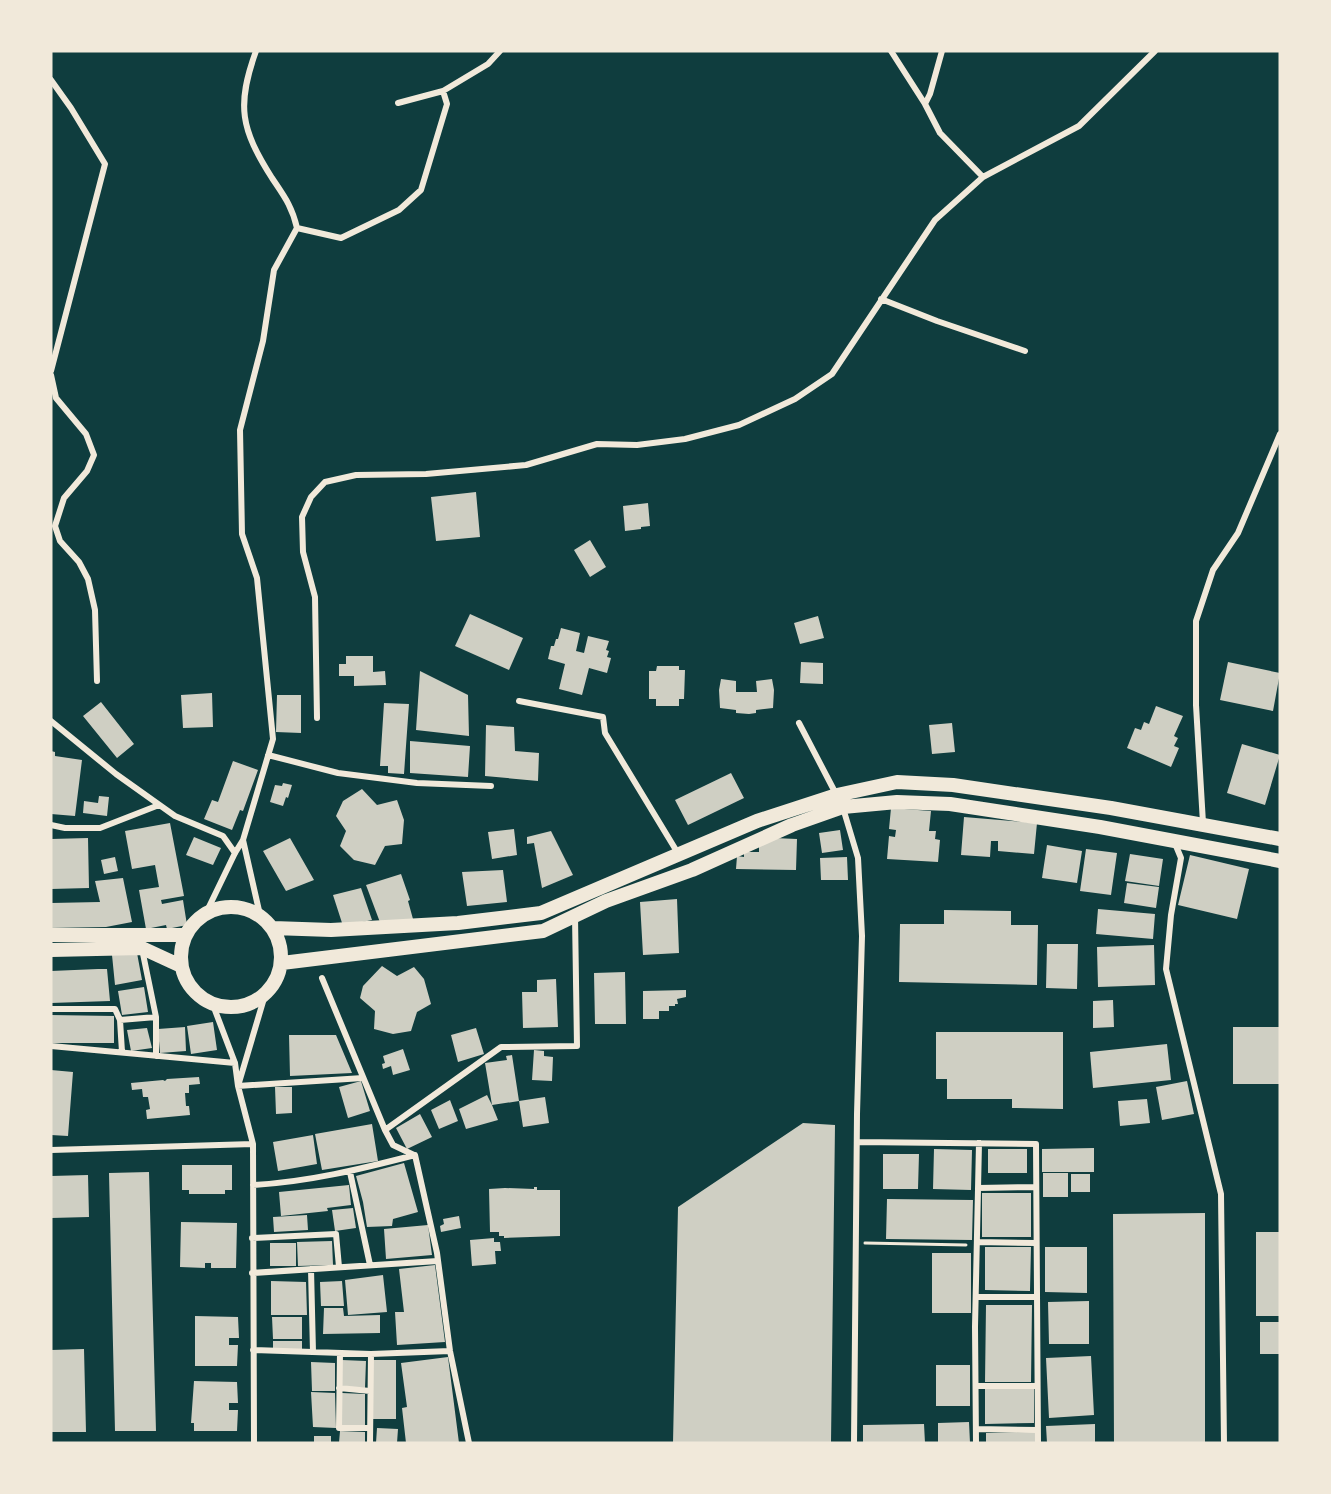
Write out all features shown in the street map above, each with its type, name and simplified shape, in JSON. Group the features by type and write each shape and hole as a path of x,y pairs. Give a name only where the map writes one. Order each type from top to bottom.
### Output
{"main road":[{"path":"273,928 331,930 458,923 541,913 758,821 840,801 897,782 953,785 1111,808 1280,839"},
{"path":"282,963 543,932 606,901 692,870 840,801 950,804 1026,814 1280,861"},
{"path":"224,907 242,908 260,915 273,928 281,945 282,963 277,981 265,995 249,1005 231,1008 213,1005 197,995 186,980 181,966 181,950 185,935 194,923 206,913 224,907"},
{"path":"51,935 185,935"},
{"path":"51,950 142,948 181,966"}],"street":[{"path":"206,913 243,840 273,739 257,578 242,534 240,430 263,341 274,270 297,228 293,210 258,155 243,116 243,98 256,51"},
{"path":"398,103 443,91 488,64 500,51"},
{"path":"891,51 925,104 940,133 983,177"},
{"path":"925,104 942,51"},
{"path":"317,718 315,597 303,552 302,517 311,497 325,482 356,475 426,474 526,465 597,444 638,445 685,440 740,425 795,399 832,374 880,298 935,220 983,177 1079,126 1155,51"},
{"path":"51,80 105,164 51,373 56,398 86,434 94,455 87,471 64,498 55,526 60,541 79,562 88,579 95,610 97,681"},
{"path":"297,228 341,238 399,210 421,190 447,104 443,91"},
{"path":"880,298 937,321 1025,351"},
{"path":"1203,824 1196,705 1196,621 1213,570 1238,533 1280,434"},
{"path":"519,701 603,717 605,733 679,855"},
{"path":"51,721 116,774 175,816 223,836 235,853"},
{"path":"799,723 840,801 858,858 862,936 854,1443"},
{"path":"268,755 338,773 417,783 491,786"},
{"path":"51,825 65,828 100,828 159,805"},
{"path":"243,840 260,915"},
{"path":"1174,841 1181,858 1171,915 1166,969 1221,1194 1224,1443"},
{"path":"385,1130 501,1047 577,1046 575,916"},
{"path":"142,948 156,1017 156,1056"},
{"path":"322,978 385,1130 393,1145 415,1155"},
{"path":"238,1086 265,995"},
{"path":"213,1005 235,1063 238,1086 253,1144 254,1443"},
{"path":"51,1009 115,1009 120,1020 123,1052"},
{"path":"120,1020 156,1017"},
{"path":"51,1046 235,1063"},
{"path":"238,1086 363,1078"},
{"path":"857,1142 1036,1144 1038,1443"},
{"path":"976,1443 979,1143"},
{"path":"51,1150 253,1144"},
{"path":"253,1185 288,1183 350,1172 415,1155"},
{"path":"415,1155 438,1261 450,1351 469,1443"},
{"path":"350,1172 370,1265"},
{"path":"978,1188 1036,1187"},
{"path":"252,1238 336,1234 339,1267"},
{"path":"977,1244 1036,1243"},
{"path":"252,1273 438,1261"},
{"path":"311,1269 313,1352"},
{"path":"976,1297 1037,1297"},
{"path":"253,1350 371,1354 450,1351"},
{"path":"340,1353 339,1428 370,1428"},
{"path":"370,1443 371,1354"},
{"path":"975,1386 1037,1386"},
{"path":"339,1388 370,1391"},
{"path":"976,1430 1038,1430"}],"path":[{"path":"856,1242 977,1244"}],"building":[{"path":"476,492 480,537 436,541 431,497"},
{"path":"648,503 650,526 625,531 623,506"},
{"path":"590,540 606,567 590,577 574,550"},
{"path":"470,614 523,638 509,670 455,646"},
{"path":"818,616 824,638 800,644 794,623"},
{"path":"561,628 580,633 576,651 584,653 588,636 609,641 606,650 609,651 607,657 611,658 607,673 589,668 582,695 559,689 565,664 548,659 551,646 554,646 558,639"},
{"path":"346,656 373,656 373,672 385,671 386,685 354,686 354,676 339,676 339,664 346,664"},
{"path":"801,662 823,663 823,684 800,683"},
{"path":"1228,662 1280,673 1273,711 1220,700"},
{"path":"657,666 679,666 679,670 685,670 684,699 679,699 679,706 656,706 656,699 649,699 649,671 656,671"},
{"path":"420,671 468,695 469,736 416,730"},
{"path":"721,679 736,681 736,692 757,692 756,681 772,679 773,708 756,710 756,713 749,714 720,708"},
{"path":"212,693 213,727 183,728 181,695"},
{"path":"277,695 301,695 301,733 276,732"},
{"path":"101,702 134,744 117,758 83,716"},
{"path":"384,703 409,704 404,774 388,773 388,766 380,766"},
{"path":"1156,706 1183,716 1174,736 1178,738 1174,746 1179,748 1171,767 1127,748 1135,728 1141,730 1144,722 1149,724"},
{"path":"952,723 955,752 932,754 929,725"},
{"path":"486,725 514,727 515,751 539,753 538,781 485,776"},
{"path":"410,741 470,746 468,777 410,773"},
{"path":"1242,744 1280,755 1265,805 1227,793"},
{"path":"51,751 55,752 55,756 82,760 75,816 51,814"},
{"path":"233,761 258,770 243,811 240,810 232,830 204,819 212,800 218,802"},
{"path":"731,773 744,798 688,825 675,800"},
{"path":"283,783 292,785 283,806 270,802 275,785 282,786"},
{"path":"362,789 377,805 397,800 404,820 402,844 385,846 375,865 354,860 340,846 346,831 336,816 343,801"},
{"path":"99,796 109,797 107,816 83,813 84,801 98,803"},
{"path":"891,808 931,811 929,831 936,831 935,839 940,840 938,862 887,859 889,836 895,837 896,830 889,829"},
{"path":"964,817 1037,823 1034,854 998,851 998,841 991,841 990,857 961,855"},
{"path":"170,823 184,896 161,900 162,904 183,900 187,925 167,929 166,925 146,929 139,890 159,887 155,865 132,869 125,831"},
{"path":"514,829 517,855 492,859 488,832"},
{"path":"840,830 843,850 822,853 819,833"},
{"path":"551,831 573,875 542,888 534,843 527,844 527,837"},
{"path":"194,837 221,848 213,865 186,855"},
{"path":"88,838 89,888 51,889 51,839"},
{"path":"290,838 314,880 286,891 263,851"},
{"path":"774,838 797,839 796,870 736,869 737,856 744,857 744,852 759,852 759,844 766,844"},
{"path":"1047,845 1082,851 1077,883 1042,878"},
{"path":"1086,849 1117,853 1111,895 1080,891"},
{"path":"1130,854 1163,859 1159,886 1125,881"},
{"path":"1190,855 1249,869 1237,919 1178,905"},
{"path":"115,857 118,871 104,874 101,860"},
{"path":"847,857 848,880 821,880 820,858"},
{"path":"503,870 507,902 467,906 462,872"},
{"path":"401,874 410,900 408,901 413,919 381,925 366,885"},
{"path":"123,878 132,922 106,927 51,928 51,903 100,902 95,881"},
{"path":"1127,883 1159,887 1156,908 1124,903"},
{"path":"361,888 372,920 343,926 333,895"},
{"path":"677,899 679,953 643,955 640,902"},
{"path":"1098,909 1155,914 1153,939 1096,934"},
{"path":"944,910 1011,911 1011,925 1038,925 1037,985 899,982 900,924 944,924"},
{"path":"1047,944 1078,944 1077,989 1046,988"},
{"path":"1154,945 1155,985 1098,987 1097,947"},
{"path":"137,953 142,980 115,985 112,955"},
{"path":"382,966 397,976 414,967 424,979 431,1004 417,1012 411,1031 393,1034 374,1029 375,1011 360,998 363,986"},
{"path":"107,969 110,1001 51,1003 51,971"},
{"path":"625,972 626,1024 595,1024 594,973"},
{"path":"556,979 558,1027 523,1028 522,992 537,992 537,980"},
{"path":"144,987 148,1012 122,1015 118,991"},
{"path":"686,990 686,997 677,999 678,1004 669,1006 669,1011 659,1011 659,1019 643,1019 643,991"},
{"path":"1113,1000 1114,1027 1093,1028 1093,1001"},
{"path":"51,1015 114,1016 114,1043 51,1043"},
{"path":"213,1022 217,1050 191,1054 187,1026"},
{"path":"185,1027 186,1051 160,1053 158,1029"},
{"path":"1233,1027 1280,1027 1280,1084 1233,1084"},
{"path":"147,1028 152,1048 131,1051 127,1030"},
{"path":"476,1028 484,1054 458,1062 451,1035"},
{"path":"936,1032 1063,1032 1063,1109 1012,1108 1012,1099 947,1099 947,1079 936,1079"},
{"path":"289,1035 336,1035 352,1073 290,1076"},
{"path":"1167,1044 1171,1080 1093,1088 1090,1052"},
{"path":"403,1049 410,1070 393,1075 391,1066 383,1069 382,1064 385,1063 383,1056"},
{"path":"534,1050 544,1051 544,1056 553,1057 552,1081 532,1080"},
{"path":"512,1055 519,1101 492,1105 485,1063 507,1060 506,1056"},
{"path":"51,1070 73,1072 68,1136 51,1135"},
{"path":"199,1077 200,1084 189,1085 189,1093 185,1093 186,1106 189,1106 190,1115 147,1119 146,1110 150,1109 148,1097 143,1097 142,1089 132,1090 131,1083 165,1081"},
{"path":"361,1081 370,1111 348,1118 339,1087"},
{"path":"1187,1081 1194,1114 1162,1120 1156,1087"},
{"path":"275,1087 292,1087 292,1113 276,1114"},
{"path":"487,1095 498,1120 466,1129 459,1109"},
{"path":"545,1097 549,1123 523,1127 519,1101"},
{"path":"1147,1099 1150,1123 1120,1126 1118,1101"},
{"path":"450,1100 458,1121 439,1129 431,1110"},
{"path":"420,1114 432,1137 407,1149 396,1128"},
{"path":"803,1123 835,1125 831,1443 673,1443 678,1207"},
{"path":"372,1124 378,1161 322,1170 315,1134"},
{"path":"313,1135 317,1164 278,1171 273,1142"},
{"path":"1094,1148 1094,1172 1042,1172 1042,1149"},
{"path":"934,1149 972,1150 971,1190 933,1189"},
{"path":"988,1149 1027,1149 1027,1173 988,1173"},
{"path":"883,1154 919,1154 918,1189 883,1189"},
{"path":"404,1163 418,1212 393,1219 392,1226 367,1227 356,1176"},
{"path":"182,1165 232,1165 232,1190 225,1190 225,1194 189,1194 189,1190 182,1190"},
{"path":"149,1172 156,1431 115,1431 109,1173"},
{"path":"1043,1173 1068,1173 1068,1197 1043,1197"},
{"path":"1071,1174 1090,1174 1090,1192 1071,1192"},
{"path":"88,1175 89,1217 51,1218 51,1176"},
{"path":"349,1185 351,1205 327,1208 328,1211 281,1216 279,1192"},
{"path":"537,1187 537,1190 560,1190 560,1236 504,1238 504,1236 499,1236 499,1232 490,1232 489,1189 534,1189"},
{"path":"982,1193 1031,1193 1031,1237 982,1237"},
{"path":"887,1199 973,1200 972,1240 886,1239"},
{"path":"353,1208 356,1228 335,1231 332,1210"},
{"path":"1205,1213 1205,1443 1114,1443 1113,1214"},
{"path":"307,1215 308,1230 274,1232 273,1217"},
{"path":"459,1216 461,1228 441,1232 440,1226 444,1224 443,1219"},
{"path":"181,1222 237,1223 236,1268 211,1268 211,1263 205,1263 205,1268 180,1267"},
{"path":"428,1225 432,1255 386,1259 384,1229"},
{"path":"1256,1232 1280,1232 1280,1316 1256,1316"},
{"path":"494,1238 494,1242 500,1242 501,1251 495,1251 496,1264 472,1266 470,1240"},
{"path":"332,1241 333,1265 298,1266 297,1242"},
{"path":"270,1243 296,1243 296,1266 270,1266"},
{"path":"985,1247 1031,1247 1030,1291 985,1290"},
{"path":"1045,1247 1087,1247 1087,1293 1045,1292"},
{"path":"932,1253 971,1253 971,1313 932,1313"},
{"path":"435,1265 445,1342 397,1345 395,1312 404,1312 399,1269"},
{"path":"383,1275 387,1312 348,1315 345,1280"},
{"path":"271,1281 306,1282 307,1315 271,1315"},
{"path":"342,1281 344,1306 321,1306 320,1282"},
{"path":"1089,1301 1089,1344 1049,1344 1048,1302"},
{"path":"986,1305 1032,1305 1031,1382 985,1382"},
{"path":"324,1308 343,1308 344,1316 380,1315 380,1333 323,1334"},
{"path":"195,1316 238,1317 239,1338 229,1338 229,1345 238,1345 237,1366 195,1366"},
{"path":"272,1317 302,1317 302,1339 273,1339"},
{"path":"1260,1322 1280,1322 1280,1354 1260,1354"},
{"path":"273,1341 302,1341 302,1349 273,1349"},
{"path":"84,1349 86,1432 51,1432 51,1350"},
{"path":"1091,1356 1094,1415 1049,1418 1046,1358"},
{"path":"448,1357 459,1443 406,1443 402,1408 407,1407 401,1363"},
{"path":"342,1360 366,1361 365,1388 341,1387"},
{"path":"373,1360 396,1360 396,1419 373,1419"},
{"path":"311,1362 335,1363 335,1391 312,1391"},
{"path":"936,1365 970,1365 970,1406 936,1406"},
{"path":"194,1381 237,1382 238,1403 229,1403 229,1410 238,1410 237,1431 194,1431 194,1423 191,1423"},
{"path":"1034,1388 1034,1423 985,1424 985,1389"},
{"path":"311,1392 335,1393 336,1428 313,1427"},
{"path":"342,1393 365,1394 365,1425 341,1425"},
{"path":"969,1422 970,1443 938,1443 938,1423"},
{"path":"924,1424 925,1443 863,1443 863,1425"},
{"path":"1095,1424 1095,1443 1047,1443 1046,1426"},
{"path":"377,1428 398,1429 397,1443 376,1443"},
{"path":"340,1431 365,1432 365,1443 339,1443"},
{"path":"1035,1432 1035,1443 986,1443 986,1433"},
{"path":"314,1436 331,1436 331,1443 314,1443"}]}
